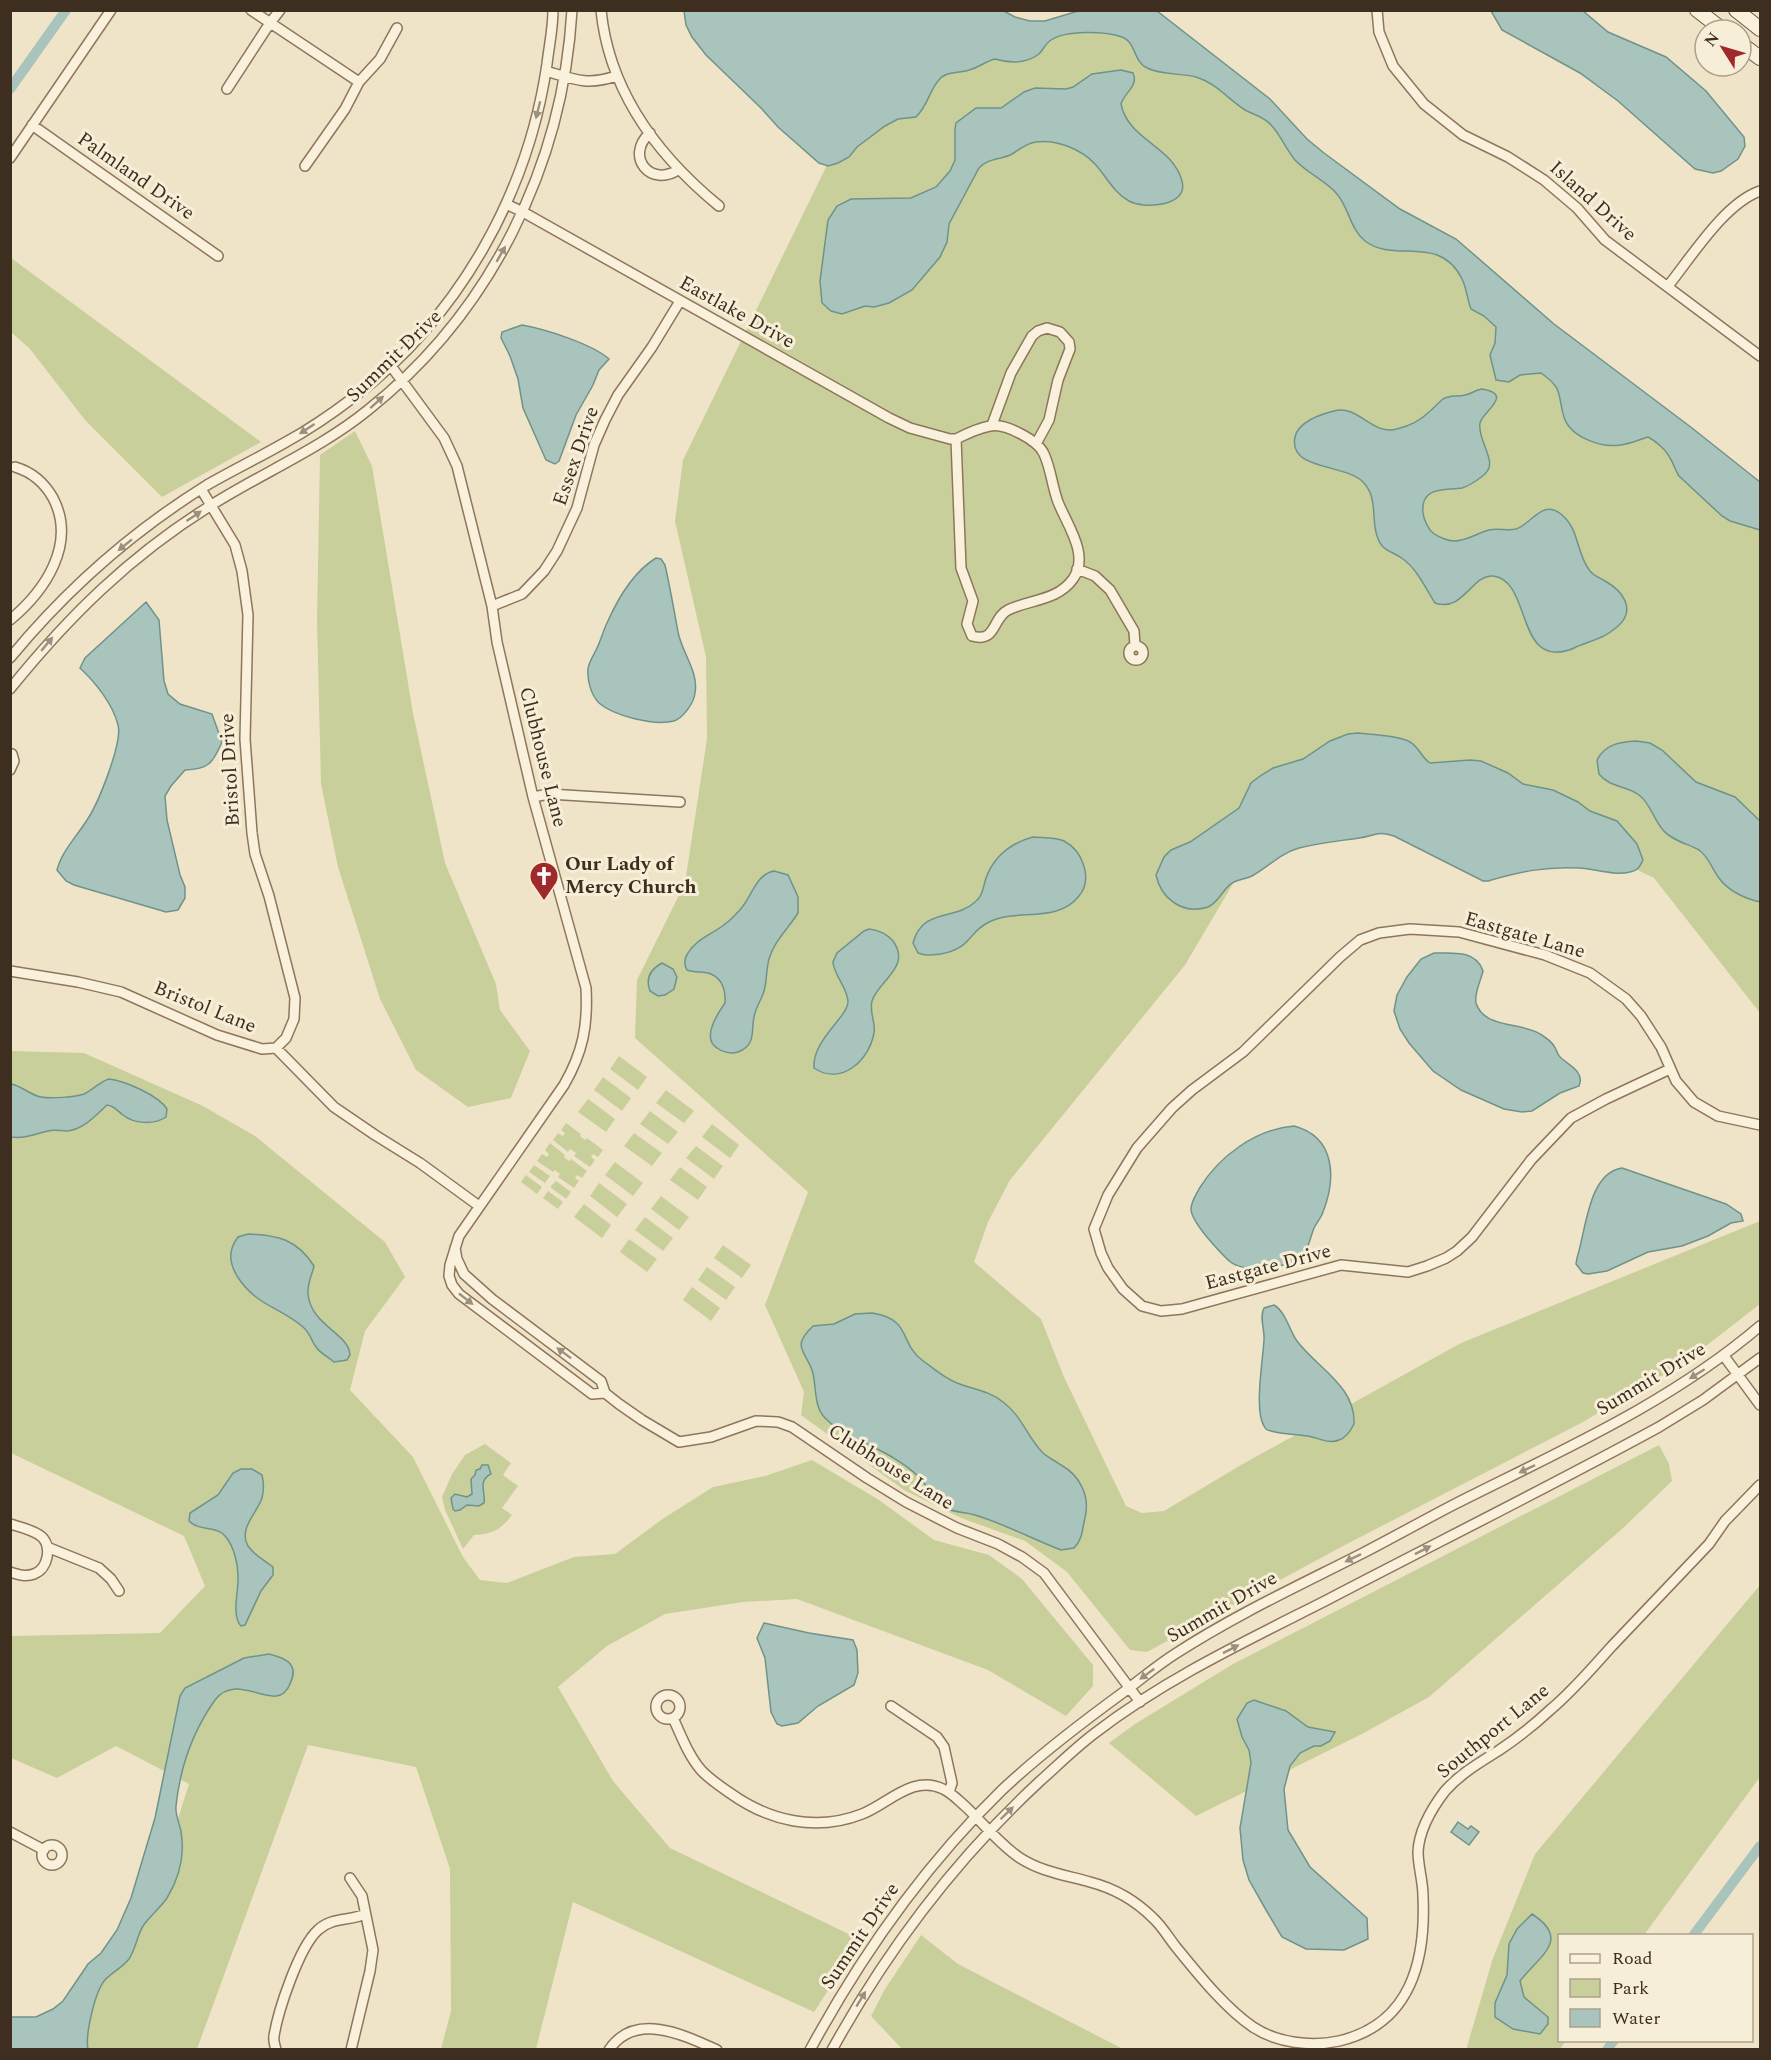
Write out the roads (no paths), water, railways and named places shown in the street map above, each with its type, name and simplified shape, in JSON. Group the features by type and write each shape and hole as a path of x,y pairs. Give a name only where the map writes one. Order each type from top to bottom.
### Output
{"main road":[{"path":"1736,10 1761,29"}],"street":[{"path":"10,158 111,10"},
{"path":"251,10 359,82"},
{"path":"227,89 280,10"},
{"name":"Summit Drive","path":"10,658 58,604 137,535 201,489 289,441 353,398 391,366 428,327 474,263 516,182 539,111 553,10"},
{"name":"Summit Drive","path":"10,689 50,640 98,592 149,548 211,505 330,437 368,411 433,350 459,318 495,265 523,212 538,176 551,137 564,77 570,43 572,10"},
{"path":"601,10 608,52 615,76 634,112 679,169 719,206"},
{"name":"Island Drive","path":"1377,10 1379,32 1393,66 1424,104 1464,135 1508,157 1544,180 1577,208 1605,240 1761,356"},
{"path":"305,166 345,109 359,82 380,58 397,28"},
{"path":"546,71 587,82 601,81 615,76"},
{"name":"Palmland Drive","path":"32,125 219,256"},
{"path":"650,133 644,138 639,151 642,165 653,174 660,176 667,176 679,169"},
{"path":"1668,286 1725,215 1749,195 1761,191"},
{"name":"Eastlake Drive","path":"506,204 889,418 934,435 956,439"},
{"name":"Essex Drive","path":"492,606 522,594 544,571 557,551 577,508 594,445 605,420 618,395 652,347 680,301"},
{"path":"992,425 1011,373 1032,336 1038,330 1047,328 1060,332 1069,342 1070,349 1058,380 1049,420 1036,444"},
{"name":"Clubhouse Lane","path":"391,366 452,451 492,606 496,642 532,797 584,975 587,1009 586,1030 577,1063 459,1236 449,1276 459,1294 592,1394 605,1393"},
{"path":"992,425 1010,429 1036,444 1044,454 1058,503 1074,537 1079,556 1075,577 1061,591 1050,597 1008,610 1002,615 991,633 979,638 972,636 967,624 973,601 961,568 956,439 992,425"},
{"path":"10,620 37,593 59,554 62,538 61,522 51,494 41,481 28,471 15,466"},
{"name":"Bristol Drive","path":"201,489 235,545 247,597 248,624 244,692 252,833 255,854 268,896 295,1005 292,1025 286,1038 276,1048"},
{"path":"1077,569 1095,576 1110,590 1134,631 1135,646"},
{"path":"10,770 14,761 12,754"},
{"path":"532,797 549,794 680,802"},
{"name":"Eastgate Lane","path":"1172,1108 1243,1052 1360,939 1379,933 1410,929 1459,932 1545,955 1590,973 1626,999 1641,1016 1653,1034 1670,1069"},
{"name":"Bristol Lane","path":"10,971 57,978 121,992 218,1035 262,1049 276,1048 334,1107 375,1136 420,1163 479,1206"},
{"path":"1670,1069 1684,1092 1706,1110 1718,1116 1761,1125"},
{"name":"Eastgate Drive","path":"1172,1108 1151,1129 1122,1169 1094,1229 1101,1253 1118,1282 1142,1306 1161,1311 1182,1310 1341,1265 1408,1272 1446,1258 1472,1237 1531,1160 1571,1118 1670,1069"},
{"name":"Clubhouse Lane","path":"455,1248 464,1274 492,1299 601,1382 605,1393 642,1420 679,1442 711,1437 756,1421 778,1422 792,1427 906,1502 957,1528 998,1544 1044,1573 1140,1702"},
{"name":"Summit Drive","path":"810,2049 875,1941 922,1878 1004,1788 1055,1743 1174,1654 1272,1598 1607,1427 1663,1396 1724,1356 1761,1326"},
{"path":"1724,1356 1761,1405"},
{"name":"Summit Drive","path":"832,2049 879,1968 907,1928 951,1874 989,1830 1094,1734 1140,1702 1209,1660 1659,1427 1739,1376 1761,1358"},
{"name":"Southport Lane","path":"949,1792 1009,1849 1037,1867 1109,1888 1138,1905 1158,1922 1212,1988 1255,2028 1284,2040 1308,2044 1340,2040 1355,2035 1370,2028 1394,2010 1408,1992 1414,1976 1423,1925 1423,1890 1418,1849 1425,1825 1436,1803 1458,1778 1527,1730 1565,1696 1709,1544 1725,1521 1761,1485"},
{"path":"10,1524 40,1535 47,1547 47,1558 41,1570 22,1576 10,1572"},
{"path":"47,1547 99,1568 111,1579 119,1591"},
{"path":"673,1718 695,1763 710,1779 759,1811 783,1820 818,1824 852,1818 883,1804 908,1789 921,1785 935,1786 949,1792 952,1783 944,1747 937,1737 891,1706"},
{"path":"10,1832 44,1850"},
{"path":"350,1878 359,1890 373,1950 351,2049"},
{"path":"276,2049 273,2039 288,1984 302,1954 318,1929 340,1919 358,1918 365,1914"},
{"path":"609,2049 630,2031 659,2028 717,2049"}],"water":[{"path":"1002,10 1030,21 1045,21 1078,11 1157,11 1270,99 1307,139 1324,153 1400,209 1456,239 1554,324 1760,482 1760,530 1730,521 1722,516 1679,476 1666,452 1648,437 1627,444 1604,445 1579,435 1567,424 1557,388 1541,373 1520,375 1509,382 1496,380 1490,355 1495,343 1496,327 1484,316 1471,309 1464,283 1452,265 1441,257 1429,253 1390,250 1365,241 1356,231 1337,194 1295,160 1269,123 1245,110 1216,87 1203,80 1147,68 1139,61 1127,39 1096,33 1066,34 1051,40 1039,54 1029,60 1012,62 995,59 972,69 945,75 935,85 916,117 898,119 885,126 857,147 849,157 828,166 819,163 778,127 706,55 686,25 684,11"},
{"path":"1491,11 1583,11 1608,32 1666,57 1706,91 1744,137 1745,146 1738,159 1721,171 1713,173 1695,169 1618,101 1580,73 1502,30"},
{"path":"1121,70 1133,73 1134,78 1133,86 1121,104 1125,116 1141,135 1170,159 1177,169 1182,181 1179,196 1163,204 1136,204 1119,194 1095,164 1083,154 1068,146 1052,142 1033,143 1008,156 986,162 979,168 949,224 947,242 940,257 912,290 889,303 874,307 865,306 842,314 831,311 822,303 820,281 828,220 837,206 851,199 911,198 936,187 950,171 955,160 956,123 976,108 1001,108 1024,92 1035,88 1066,89 1092,74"},
{"path":"522,325 568,338 609,359 599,370 576,415 559,461 555,464 546,460 523,408 518,379 501,338 502,332"},
{"path":"1482,389 1496,395 1494,404 1480,423 1481,435 1490,465 1488,470 1465,487 1430,494 1423,504 1426,524 1438,536 1459,541 1489,530 1516,529 1549,509 1562,515 1572,528 1582,557 1590,571 1612,585 1625,601 1627,608 1623,621 1604,636 1569,650 1552,652 1540,646 1532,635 1514,592 1505,581 1493,576 1479,581 1453,603 1445,605 1435,603 1413,568 1384,548 1379,541 1375,529 1373,502 1364,483 1345,472 1309,461 1300,456 1295,448 1295,437 1301,427 1311,419 1329,412 1343,410 1358,415 1380,428 1397,429 1419,420 1443,399"},
{"path":"656,558 661,559 665,565 678,632 696,685 693,701 688,710 674,721 666,722 635,719 606,708 594,696 588,673 590,661 621,595 633,578"},
{"path":"146,602 159,620 164,681 168,694 180,704 212,714 222,742 209,764 185,770 165,796 167,820 185,887 185,898 178,910 166,912 74,885 66,881 57,870 66,850 97,801 113,758 119,733 116,717 108,701 80,668 85,658"},
{"path":"1358,733 1405,740 1413,744 1430,763 1481,761 1508,773 1523,784 1553,790 1578,802 1590,811 1617,821 1637,844 1643,860 1637,869 1624,873 1555,868 1533,870 1483,881 1394,836 1380,833 1292,850 1252,876 1230,884 1216,902 1208,907 1190,909 1168,898 1156,875 1164,857 1171,850 1190,842 1239,808 1251,783 1260,776 1273,768 1303,759 1330,741"},
{"path":"1636,741 1650,743 1662,750 1696,782 1735,797 1760,821 1760,902 1732,891 1719,878 1699,850 1675,839 1663,830 1639,795 1608,782 1599,774 1597,760 1604,750 1619,743"},
{"path":"1033,837 1061,840 1076,851 1081,858 1085,874 1085,882 1079,896 1070,905 1060,910 1000,918 989,922 964,944 951,951 932,955 918,953 913,943 924,924 940,916 967,908 978,900 989,870 999,857 1017,843"},
{"path":"774,871 788,875 798,897 798,913 771,953 765,987 755,1013 751,1040 744,1049 738,1052 724,1052 712,1044 711,1038 712,1026 725,1003 723,986 711,974 687,970 686,957 695,944 732,918 743,907 762,877"},
{"path":"869,929 882,932 893,941 898,950 899,959 872,1001 874,1033 866,1053 852,1068 844,1072 824,1073 814,1068 818,1048 842,1015 848,1002 833,962 837,953"},
{"path":"1434,953 1463,954 1475,959 1483,971 1476,999 1480,1011 1495,1021 1532,1030 1546,1038 1553,1044 1560,1057 1578,1073 1579,1086 1560,1093 1532,1111 1522,1112 1504,1109 1461,1090 1433,1071 1409,1043 1400,1029 1394,1011 1397,995 1407,977 1421,959"},
{"path":"662,963 673,969 677,977 674,989 665,995 658,996 650,991 649,978 652,971"},
{"path":"109,1079 149,1094 167,1109 166,1117 156,1121 138,1122 107,1105 89,1121 73,1130 53,1130 25,1137 11,1137 11,1084 37,1096 56,1098 84,1094"},
{"path":"1294,1126 1318,1139 1329,1161 1330,1186 1322,1214 1306,1249 1298,1260 1273,1266 1235,1265 1224,1256 1200,1228 1192,1215 1193,1201 1207,1177 1240,1146 1266,1132"},
{"path":"1622,1168 1726,1204 1741,1214 1743,1221 1731,1223 1708,1236 1682,1246 1648,1252 1607,1271 1583,1273 1576,1264 1590,1205 1602,1180 1611,1172"},
{"path":"248,1234 286,1240 307,1257 314,1266 308,1290 311,1305 322,1322 348,1347 350,1355 347,1360 334,1362 322,1353 303,1327 252,1294 237,1276 231,1261 232,1247 238,1237"},
{"path":"1274,1305 1284,1317 1297,1341 1342,1388 1349,1399 1354,1424 1342,1439 1329,1441 1267,1430 1264,1426 1259,1397 1264,1340 1262,1315 1264,1308"},
{"path":"872,1313 893,1320 915,1353 943,1376 992,1395 1003,1402 1015,1413 1042,1452 1074,1475 1085,1495 1086,1510 1081,1537 1074,1548 1061,1550 1008,1527 944,1507 909,1468 884,1452 840,1430 825,1418 817,1401 814,1376 802,1348 803,1339 813,1326 834,1324 855,1314"},
{"path":"482,1465 488,1465 491,1474 483,1483 484,1503 479,1506 467,1505 455,1511 451,1498 455,1494 467,1497 472,1494 471,1479"},
{"path":"241,1469 252,1469 262,1475 264,1487 262,1498 245,1533 248,1546 273,1567 273,1575 261,1591 245,1625 241,1626 236,1616 237,1566 231,1546 222,1533 189,1521 190,1513 218,1495 233,1473"},
{"path":"764,1623 853,1640 857,1650 858,1673 854,1685 818,1706 798,1723 782,1726 777,1724 771,1712 765,1658 757,1638"},
{"path":"269,1654 285,1660 292,1667 292,1678 284,1693 276,1696 235,1689 225,1692 215,1700 194,1737 184,1764 176,1806 182,1841 178,1874 167,1898 143,1926 129,1959 101,1986 92,2013 88,2049 11,2049 11,2017 36,2017 63,2001 88,1964 101,1953 117,1930 131,1898 155,1818 180,1696 185,1688 244,1658"},
{"path":"1254,1700 1286,1711 1308,1727 1335,1732 1330,1741 1300,1753 1290,1766 1284,1789 1288,1830 1310,1867 1367,1918 1368,1939 1344,1950 1306,1949 1282,1937 1249,1880 1243,1860 1240,1828 1251,1763 1249,1750 1242,1737 1237,1719 1247,1703"},
{"path":"1458,1822 1468,1829 1471,1826 1479,1832 1469,1845 1451,1832"},
{"path":"1532,1914 1544,1923 1550,1932 1551,1940 1543,1956 1520,1981 1524,1997 1548,2017 1548,2024 1540,2034 1513,2029 1495,2017 1495,2003 1507,1975 1509,1944 1517,1929"}],"waterway":[{"path":"10,89 66,10"},
{"path":"1694,1934 1760,1846"},
{"path":"1607,2050 1613,2042"}],"place":[{"name":"Our Lady of Mercy Church","path":"544,902"}]}
